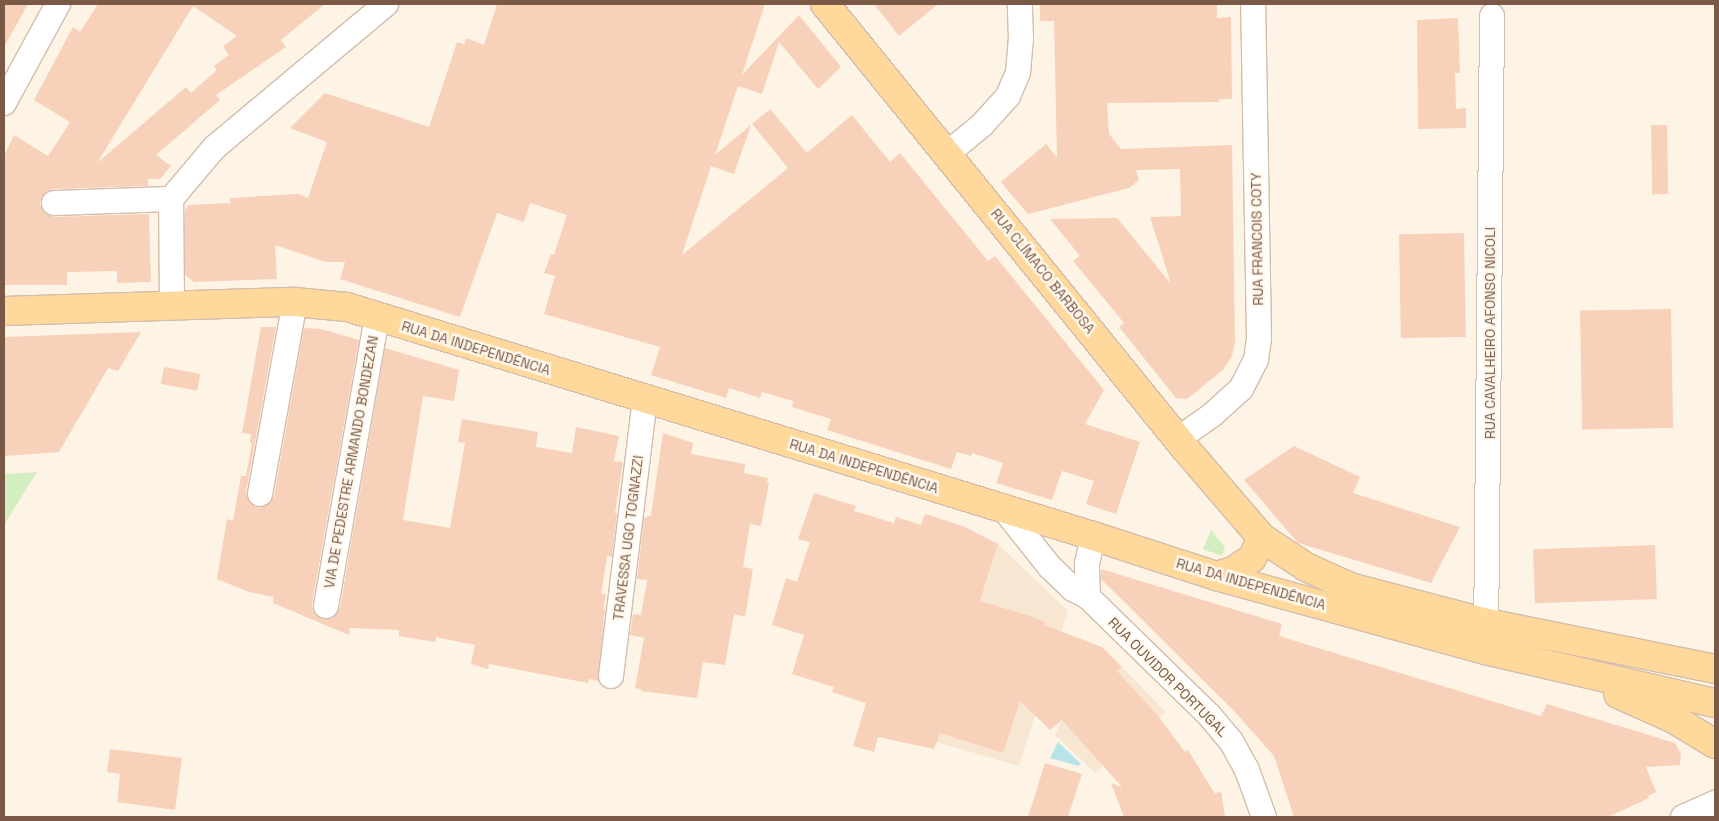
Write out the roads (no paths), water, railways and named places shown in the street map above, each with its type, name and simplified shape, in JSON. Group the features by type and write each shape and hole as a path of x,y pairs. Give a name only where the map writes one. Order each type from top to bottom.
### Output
{"main road":[{"name":"RUA CLÍMACO BARBOSA","path":"825,4 948,153 1178,439 1262,538"},
{"name":"RUA DA INDEPENDÊNCIA","path":"4,311 295,302 347,307 645,400 1094,536 1216,576 1486,637 1715,669"},
{"name":"RUA DA INDEPENDÊNCIA","path":"1262,538 1306,567 1350,587 1572,671 1715,704"},
{"path":"1216,576 1233,571 1248,561 1259,548 1262,538"},
{"path":"1572,671 1674,719 1715,744"}],"street":[{"path":"4,103 58,4"},
{"path":"172,305 171,199 215,147 386,4"},
{"path":"948,153 982,125 1008,96 1018,72 1021,39 1020,4"},
{"name":"RUA FRANCOIS COTY","path":"1178,439 1212,415 1241,388 1256,360 1259,330 1253,4"},
{"name":"RUA CAVALHEIRO AFONSO NICOLI","path":"1486,637 1492,16"},
{"path":"54,203 171,199"},
{"path":"260,494 295,302"},
{"name":"VIA DE PEDESTRE ARMANDO BONDEZAN","path":"326,606 377,317"},
{"name":"TRAVESSA UGO TOGNAZZI","path":"611,676 645,400"},
{"name":"RUA OUVIDOR PORTUGAL","path":"1003,508 1050,568 1073,589 1088,597 1209,715 1231,741 1247,770 1264,817"},
{"path":"1088,597 1087,564 1094,536"},
{"path":"1683,817 1715,803"}],"water":[{"path":"1058,742 1081,764 1078,766 1050,758"}]}
